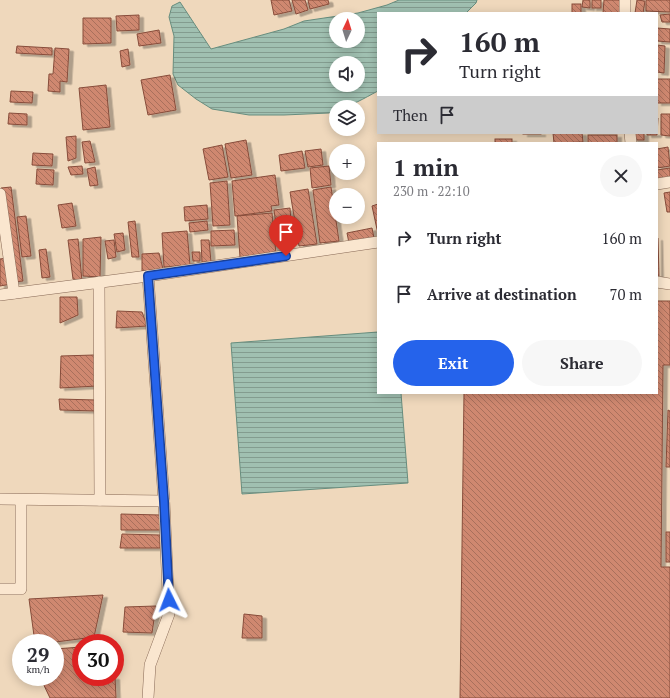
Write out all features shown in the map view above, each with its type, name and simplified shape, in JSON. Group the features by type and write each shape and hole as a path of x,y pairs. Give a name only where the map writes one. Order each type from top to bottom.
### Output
{"street":[{"path":"625,0 625,12"},
{"path":"658,184 670,182"},
{"path":"0,194 14,293"},
{"path":"0,295 148,276 377,242"},
{"path":"148,276 164,501 169,614 150,665 148,698"},
{"path":"98,282 100,500"},
{"path":"658,282 670,284"},
{"path":"0,499 164,501"},
{"path":"0,589 21,589 20,500"}],"shaded area":[{"path":"399,0 477,0 467,12 377,12 377,92 361,100 329,100 329,113 249,115 212,109 178,85 173,74 174,36 169,17 172,6 180,2 211,49 284,29 304,21 329,17 329,48 365,48 365,12 362,12"},
{"path":"377,332 377,394 401,394 408,483 242,494 231,343"}],"building":[{"path":"271,0 289,0 292,11 274,15"},
{"path":"292,0 305,0 308,10 296,14"},
{"path":"308,0 328,0 329,4 310,9"},
{"path":"583,0 590,0 590,8 582,7"},
{"path":"592,0 601,0 601,8 592,8"},
{"path":"604,0 620,0 623,12 603,12"},
{"path":"637,0 645,1 643,12 635,12"},
{"path":"646,0 670,0 670,12 646,11"},
{"path":"572,4 581,4 581,12 572,12"},
{"path":"670,14 670,22 662,22 660,15"},
{"path":"139,15 139,30 117,31 116,16"},
{"path":"83,18 111,18 111,43 83,44"},
{"path":"658,28 670,29 670,42 658,41"},
{"path":"159,30 161,43 139,46 137,34"},
{"path":"658,45 665,46 664,73 658,72"},
{"path":"17,46 52,48 52,55 16,53"},
{"path":"55,48 69,49 67,82 60,81 60,92 48,91 49,74 53,74"},
{"path":"128,49 130,65 122,67 120,51"},
{"path":"170,75 176,110 148,115 141,80"},
{"path":"658,79 670,79 670,103 658,103"},
{"path":"106,85 110,127 83,130 79,88"},
{"path":"11,91 33,92 32,103 10,102"},
{"path":"9,113 27,114 27,125 8,124"},
{"path":"661,114 670,114 670,136 661,135"},
{"path":"553,134 582,134 583,142 554,142"},
{"path":"633,134 644,134 644,140 633,140"},
{"path":"647,134 657,134 657,135"},
{"path":"588,135 617,135 617,142 588,142"},
{"path":"76,136 76,158 68,161 66,137"},
{"path":"495,139 512,139 512,142 495,142"},
{"path":"246,140 252,175 231,178 225,144"},
{"path":"90,141 95,162 85,163 82,142"},
{"path":"222,145 228,177 209,180 203,149"},
{"path":"668,147 670,166 658,168 658,149"},
{"path":"321,149 323,165 308,167 305,151"},
{"path":"302,151 305,168 281,171 279,155"},
{"path":"33,153 53,154 52,166 32,165"},
{"path":"82,166 83,174 71,175 68,167"},
{"path":"329,166 329,180 330,180 331,185 312,188 310,168"},
{"path":"95,167 98,185 90,186 87,169"},
{"path":"670,168 670,180 658,183 658,170"},
{"path":"37,169 54,170 53,185 36,184"},
{"path":"275,175 279,205 271,206 272,211 235,216 232,181"},
{"path":"227,181 230,225 213,226 210,183"},
{"path":"11,187 23,281 14,282 1,188"},
{"path":"331,187 329,188 329,224 336,224 339,241 320,243 313,190"},
{"path":"308,189 317,244 299,246 290,192"},
{"path":"670,192 670,212 667,212 664,193"},
{"path":"72,203 76,226 62,228 58,205"},
{"path":"377,204 377,229 372,206"},
{"path":"207,205 208,219 185,221 184,207"},
{"path":"290,208 291,221 276,225 274,210"},
{"path":"272,213 276,254 240,257 237,216"},
{"path":"26,216 31,256 22,257 17,217"},
{"path":"135,221 139,257 132,257 128,222"},
{"path":"207,221 208,230 190,232 189,223"},
{"path":"372,228 374,238 349,243 347,233"},
{"path":"234,230 235,245 211,246 211,231"},
{"path":"187,231 190,265 164,267 162,233"},
{"path":"123,233 125,250 117,252 114,234"},
{"path":"101,237 100,277 83,276 83,239"},
{"path":"658,238 659,276 658,276"},
{"path":"78,239 82,281 73,279 68,240"},
{"path":"114,240 116,257 108,259 105,241"},
{"path":"201,240 209,240 211,262 202,262"},
{"path":"46,249 50,277 42,278 39,250"},
{"path":"192,252 200,252 200,261 193,261"},
{"path":"159,253 163,269 142,271 142,254"},
{"path":"7,258 11,284 0,286 0,259"},
{"path":"60,297 77,297 78,315 60,323"},
{"path":"658,301 670,301 670,365 663,365 661,567 670,567 670,698 460,698 464,394 658,394"},
{"path":"117,311 142,312 147,326 116,328"},
{"path":"94,355 97,386 60,388 61,356"},
{"path":"59,399 96,400 97,411 60,410"},
{"path":"668,410 670,411 670,467 666,467"},
{"path":"121,514 160,515 160,530 121,530"},
{"path":"666,532 670,532 670,562 666,562"},
{"path":"122,534 160,535 160,548 120,548"},
{"path":"103,595 95,634 72,634 72,640 64,641 64,634 34,634 29,599"},
{"path":"156,606 152,633 123,632 125,607"},
{"path":"244,614 262,616 262,638 242,638"},
{"path":"64,648 72,648 72,686 115,686 116,698 50,698 44,686 64,686"}],"route":[{"path":"169,600 164,501 148,276 286,256"}]}
